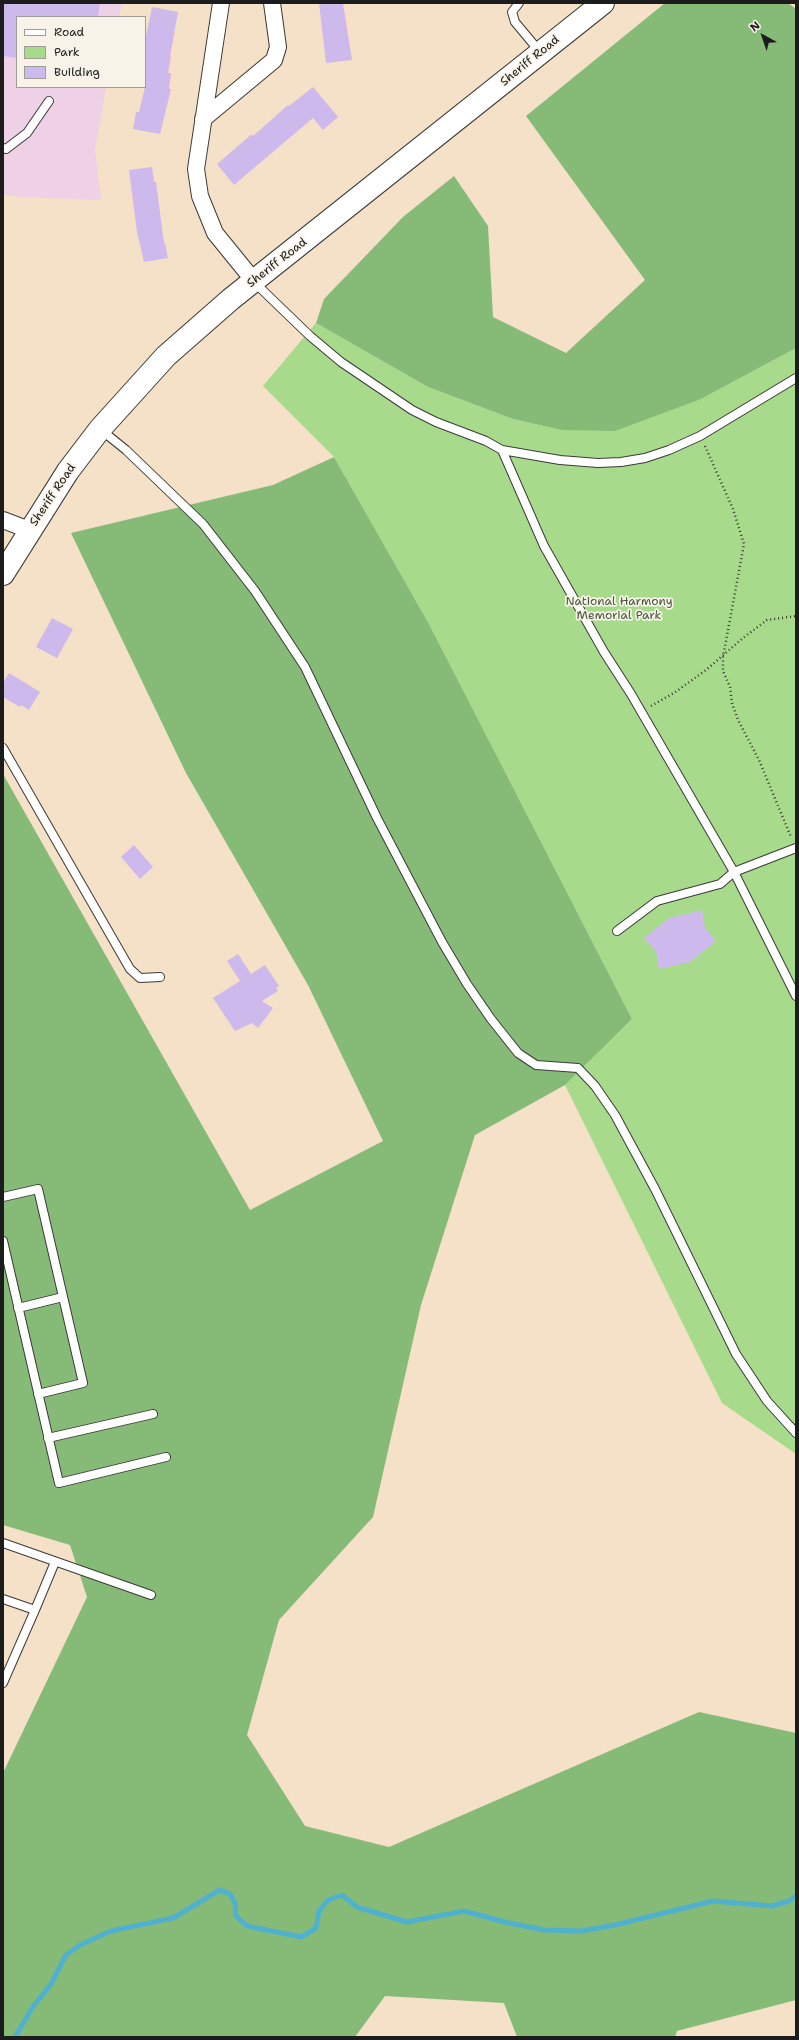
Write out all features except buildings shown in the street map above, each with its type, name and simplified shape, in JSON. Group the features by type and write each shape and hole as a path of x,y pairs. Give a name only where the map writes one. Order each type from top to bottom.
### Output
{"main road":[{"name":"Sheriff Road","path":"3,574 29,530 68,471 100,429 166,356 254,281 603,3"}],"street":[{"path":"221,3 196,169 200,196 220,240 254,281"},
{"path":"203,119 274,60 278,47 272,3"},
{"path":"3,520 29,530"}],"lane":[{"path":"519,3 512,12 515,22 541,53"},
{"path":"3,148 6,149 26,133 49,101"},
{"path":"254,281 310,336 348,366 412,410 436,422 486,441 502,450 560,460 598,463 621,462 645,458 669,450 700,436 796,378"},
{"path":"100,429 126,450 203,524 255,591 305,666 377,818 442,942 467,984 491,1020 518,1053 536,1065 578,1068 595,1086 615,1114 655,1189 736,1354 767,1401 796,1433"},
{"path":"502,450 544,546 604,652 734,872 794,986 796,996"},
{"path":"3,748 130,969 140,978 160,977"},
{"path":"617,931 657,901 720,884 734,872 795,849"},
{"path":"3,1197 38,1189 83,1383 38,1394"},
{"path":"3,1241 59,1483 166,1457"},
{"path":"18,1308 63,1297"},
{"path":"48,1438 153,1414"},
{"path":"3,1543 151,1595"},
{"path":"3,1683 6,1668 36,1610 55,1562"},
{"path":"3,1599 36,1610"}],"path":[{"path":"700,436 724,488 744,544 723,657 724,671 730,687 732,703 738,720 759,760 795,849"},
{"path":"640,712 674,693 723,657 743,638 767,620 796,616"}],"shaded area":[{"path":"3,3 122,3 119,16 16,16 16,88 106,88 95,150 101,200 21,197 3,194"}],"green space":[{"path":"665,3 788,3 796,9 796,348 701,399 615,431 562,430 513,419 428,387 316,323 324,299 403,217 454,176 488,226 493,317 566,353 645,280 526,116"},
{"name":"National Harmony Memorial Park","path":"316,323 428,387 513,419 562,430 701,399 796,348 796,1454 722,1403 565,1085 632,1019 429,624 334,457 263,386"},
{"path":"334,457 429,624 632,1019 565,1085 475,1135 421,1305 373,1517 279,1620 247,1735 305,1826 389,1847 699,1712 796,1733 796,2000 677,2031 675,2037 517,2037 504,2003 385,1996 355,2037 3,2037 3,1773 87,1597 70,1545 3,1525 3,774 250,1210 383,1141 308,985 186,773 71,533 273,485"}],"waterway":[{"path":"15,2037 32,2008 51,1984 66,1955 80,1945 111,1931 173,1918 220,1890 230,1894 235,1903 236,1916 247,1926 301,1937 316,1928 319,1911 328,1900 342,1895 357,1907 407,1922 464,1911 509,1923 545,1930 582,1931 615,1925 713,1901 772,1906 789,1901 796,1896"}]}
